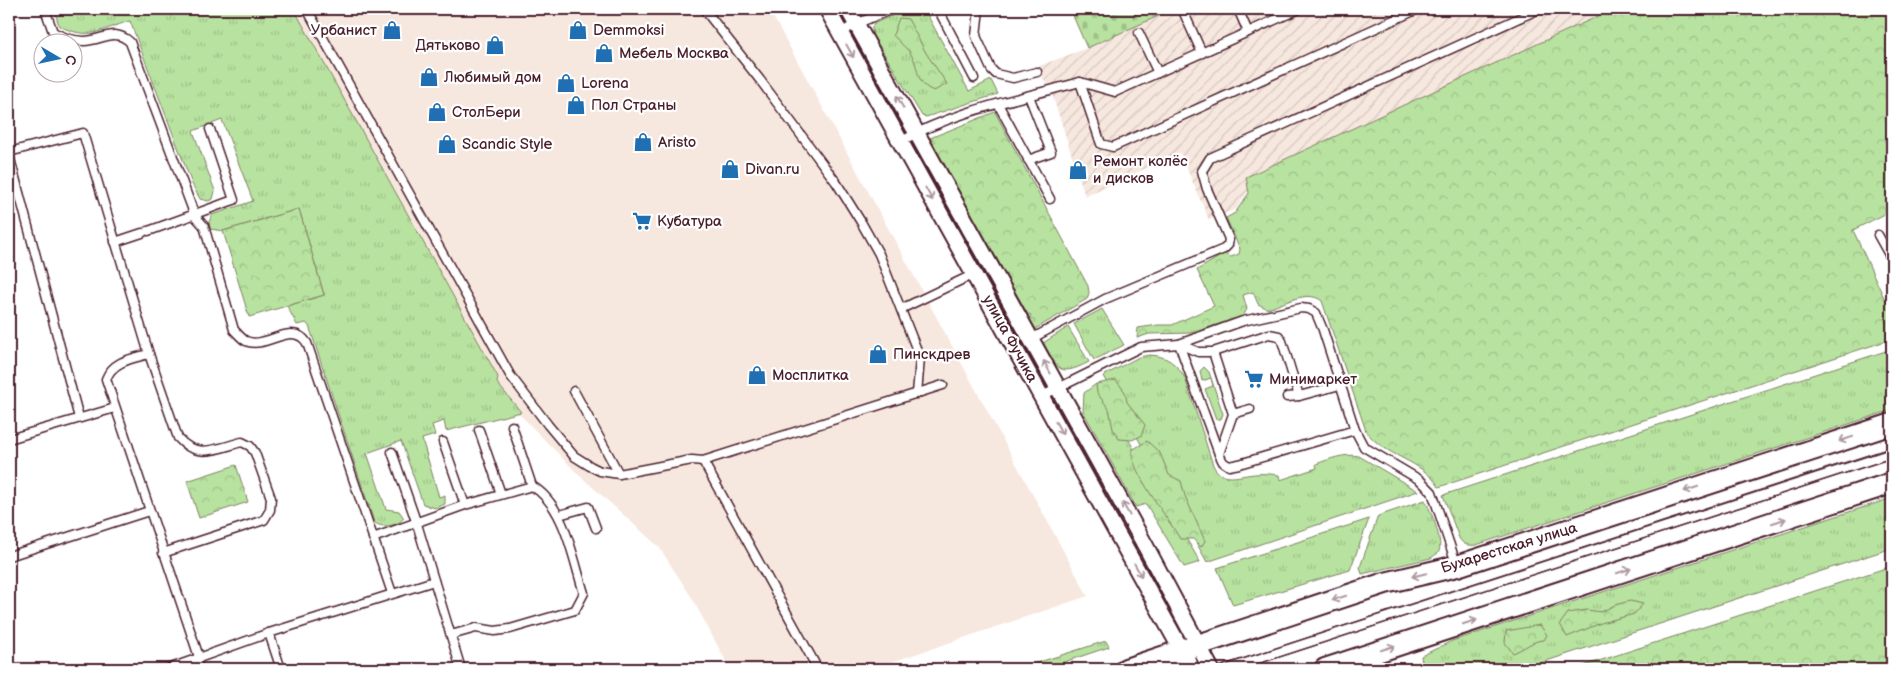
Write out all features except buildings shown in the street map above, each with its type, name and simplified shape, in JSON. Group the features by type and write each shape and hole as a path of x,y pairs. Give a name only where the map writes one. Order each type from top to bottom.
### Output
{"main road":[{"name":"Бухарестская улица","path":"1126,669 1385,583 1457,566 1892,424"},
{"path":"1325,669 1892,484"}],"street":[{"name":"улица Фучика","path":"827,9 1042,396 1190,648 1211,669"},
{"name":"улица Фучика","path":"848,9 1145,545 1190,648 1192,669"}],"lane":[{"path":"45,9 53,32 70,40 87,41 116,34 124,36 130,42 195,216 204,226 234,330 245,341 254,343 294,333 303,337 307,343 392,593"},
{"path":"307,9 510,376 548,426 574,456 600,471 619,474 692,460 703,461 943,385"},
{"path":"704,9 836,182 879,254 920,358 917,394"},
{"path":"840,33 892,9"},
{"path":"938,9 974,78"},
{"path":"979,9 976,36 987,61 996,74 1013,78 1037,72"},
{"path":"1238,9 1248,32"},
{"path":"900,142 917,132 956,117 1080,82 1115,92 1296,9"},
{"path":"1080,82 1101,144 1113,147 1418,9"},
{"path":"1031,339 1105,299 1224,250 1228,245 1229,239 1202,171 1210,158 1539,9"},
{"path":"1184,13 1202,53"},
{"path":"1139,33 1158,73"},
{"path":"1028,160 1051,152 1029,96"},
{"path":"998,104 1050,199"},
{"path":"115,242 195,216 206,209 234,200 210,129"},
{"path":"79,418 9,156 83,133 149,354 178,438 194,450 203,452 242,442 250,446 256,453 271,498 270,510 264,520 163,553"},
{"path":"1878,235 1892,260"},
{"path":"901,309 974,274"},
{"path":"1042,396 1141,347 1179,344 1243,321 1301,308 1309,309 1316,312 1323,330 1354,430 1364,447 1420,480 1432,492 1457,566"},
{"path":"1179,344 1198,352 1213,352 1270,334 1279,336 1299,396"},
{"path":"1179,344 1219,454 1223,462 1229,466 1354,430"},
{"path":"1213,352 1233,414 1219,454"},
{"path":"149,354 118,363 110,370 106,379 199,657 196,669"},
{"path":"1287,397 1299,396 1340,385"},
{"path":"574,391 619,474"},
{"path":"9,439 115,408"},
{"path":"1233,414 1250,408"},
{"path":"451,635 476,628 495,631 510,629 575,610 584,594 559,515 549,499 532,486 512,426"},
{"path":"479,430 501,494"},
{"path":"442,442 466,505"},
{"path":"392,452 417,524 461,669"},
{"path":"1227,669 1892,453"},
{"path":"703,461 814,664"},
{"path":"373,538 417,524 466,505 532,486"},
{"path":"559,515 588,507 596,528"},
{"path":"9,556 149,511"},
{"path":"168,669 392,593 434,581"},
{"path":"269,634 281,669"}],"shaded area":[{"path":"267,9 769,9 1088,596 871,669 730,669 692,598 659,547 578,474 494,388"},
{"path":"1174,9 1619,9 1248,191 1236,209 1209,220 1180,153 1085,196 1051,91 1036,67 1087,48"}],"green space":[{"path":"54,9 294,9 498,377 497,383 521,412 446,431 444,421 432,425 435,435 422,439 439,497 445,495 445,504 435,508 423,504 401,441 367,453 386,509 399,511 404,518 398,523 389,526 374,522 309,326 306,323 297,325 287,306 324,295 299,209 223,231 210,229 209,222 212,215 253,201 222,120 193,131 215,191 213,199 208,201 200,199 192,184 130,21 87,33 76,32 59,26"},
{"path":"907,9 924,9 969,91 991,80 998,94 926,117 922,116 872,34 872,27 875,23"},
{"path":"1070,9 1174,9 1087,48"},
{"path":"1614,9 1892,9 1892,212 1853,230 1885,300 1892,304 1892,339 1439,487 1432,478 1414,464 1383,447 1366,431 1322,301 1316,298 1310,296 1303,297 1268,309 1258,304 1253,292 1243,295 1247,309 1243,316 1192,333 1149,334 1137,338 1138,328 1172,325 1214,306 1197,270 1224,254 1231,257 1239,254 1240,249 1226,218 1235,213 1249,193 1246,177"},
{"path":"899,18 908,19 926,53 947,84 934,91 921,81 912,56 893,35"},
{"path":"995,112 1088,286 1089,293 1087,299 1035,329 1029,318 1030,314 1028,315 930,138"},
{"path":"299,209 324,295 249,317 223,231"},
{"path":"1102,309 1124,345 1094,360 1074,324"},
{"path":"1068,327 1089,362 1079,367 1065,370 1056,365 1043,343"},
{"path":"1892,349 1892,410 1476,545 1466,544 1459,538 1443,495"},
{"path":"1150,355 1170,361 1185,378 1213,465 1221,475 1231,477 1270,474 1279,475 1280,480 1317,468 1316,464 1327,460 1353,455 1359,456 1418,491 1207,562 1103,376 1139,357"},
{"path":"1204,367 1209,372 1211,378 1202,381 1200,371"},
{"path":"1211,378 1223,414 1221,419 1216,419 1205,389 1213,386"},
{"path":"1116,380 1125,392 1127,402 1145,425 1141,436 1132,440 1119,439 1113,429 1109,409 1097,393 1096,384"},
{"path":"1096,384 1200,562 1184,567 1146,504 1136,507 1083,411 1084,393"},
{"path":"1147,441 1160,453 1169,475 1181,481 1185,496 1205,541 1201,547 1193,539 1180,539 1143,481 1133,458 1132,450"},
{"path":"236,465 248,502 199,518 187,481"},
{"path":"1892,498 1892,548 1522,669 1406,669 1422,663 1421,656 1452,641"},
{"path":"1425,500 1440,542 1438,553 1431,558 1362,574 1360,567 1378,516"},
{"path":"1369,519 1350,570 1233,605 1217,568"},
{"path":"1892,566 1892,669 1574,669"},
{"path":"1630,601 1643,604 1634,614 1601,623 1567,637 1560,624 1568,613 1587,610 1601,612 1615,605"},
{"path":"1540,625 1547,635 1544,640 1532,643 1513,653 1505,643 1506,631"},
{"path":"1106,641 1109,647 1043,669 1017,669"}],"tram line":[{"path":"1211,669 1892,447"},
{"path":"1243,669 1892,458"}],"place":[{"name":"Урбанист","path":"392,30"},
{"name":"Demmoksi","path":"578,30"},
{"name":"Дятьково","path":"495,45"},
{"name":"Мебель Москва","path":"604,53"},
{"name":"Любимый дом","path":"429,77"},
{"name":"Lorena","path":"566,83"},
{"name":"Пол Страны","path":"576,105"},
{"name":"СтолБери","path":"437,112"},
{"name":"Aristo","path":"643,142"},
{"name":"Scandic Style","path":"447,144"},
{"name":"Divan.ru","path":"730,169"},
{"name":"Ремонт колёс и дисков","path":"1078,170"},
{"name":"Кубатура","path":"642,221"},
{"name":"Пинскдрев","path":"878,354"},
{"name":"Мосплитка","path":"757,375"},
{"name":"Минимаркет","path":"1254,379"}]}
